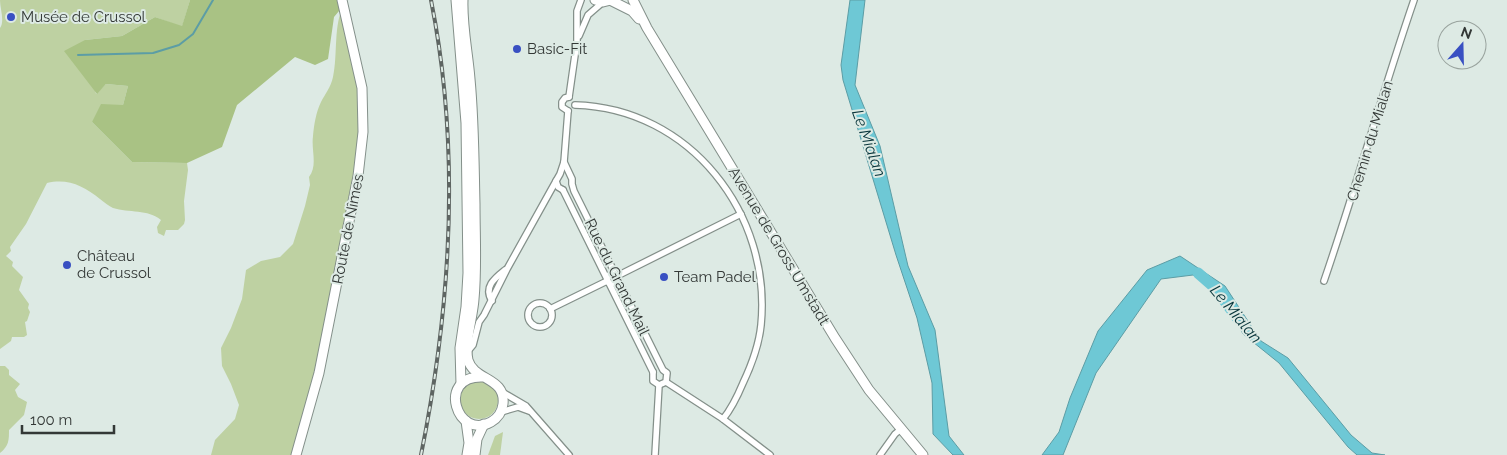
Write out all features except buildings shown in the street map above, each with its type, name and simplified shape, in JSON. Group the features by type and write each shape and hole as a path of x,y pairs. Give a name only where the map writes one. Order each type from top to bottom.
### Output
{"main road":[{"name":"Route de Nîmes","path":"296,455 321,364 342,262 363,132 362,88 342,0"},
{"path":"456,0 466,123 468,264 468,288 460,348 461,384"},
{"path":"463,0 463,19 473,119 476,240 475,290 467,353 470,365 476,373 494,382 502,392 503,403 501,412 496,418 484,424 475,424 466,421 458,412 455,401 461,384 471,378 482,377"},
{"name":"Avenue de Gross Umstadt","path":"605,0 632,11 647,28"},
{"name":"Avenue de Gross Umstadt","path":"633,0 647,28 827,326 869,390 922,455"},
{"path":"466,421 469,443 467,455"},
{"path":"475,455 477,439 484,424"}],"street":[{"path":"569,97 577,41 577,11 581,0"},
{"path":"577,41 588,15 605,0"},
{"name":"Chemin du Mialan","path":"1324,281 1350,207 1414,0"},
{"path":"568,111 573,110 575,105 574,100 569,97"},
{"path":"568,111 562,105 565,98 569,97"},
{"path":"575,105 618,112 662,129 710,166 736,202 757,257 762,287 761,326 753,361 737,397 724,419"},
{"path":"467,353 472,345 478,322 484,316 507,269 560,174 564,162 568,111"},
{"path":"547,196 568,189 572,184 572,179 564,162"},
{"path":"560,174 569,175"},
{"path":"556,181 558,187 562,190"},
{"name":"Rue du Grand Mail","path":"572,184 662,370"},
{"name":"Rue du Grand Mail","path":"562,190 653,372"},
{"path":"550,309 607,281 612,284 615,283 617,276 741,214"},
{"path":"535,304 545,304 550,309 552,318 545,325 535,326 530,321 528,312 535,304"},
{"path":"659,385 653,381 653,372 662,370 667,374 666,382"},
{"path":"666,382 724,419 770,455"},
{"path":"659,385 666,382"},
{"path":"655,455 659,385"},
{"path":"502,392 522,403 533,413 569,455"},
{"path":"501,412 518,407 533,413"},
{"path":"880,455 895,434 901,429"}],"green space":[{"path":"0,0 190,0 182,27 155,17 122,36 85,40 96,94 106,84 128,86 123,105 92,122 132,162 187,163 184,224 178,230 166,230 164,236 158,233 157,227 161,220 150,214 113,208 88,190 69,182 47,183 26,224 10,247 11,251 6,256 13,262 12,266 23,277 19,290 29,304 30,312 25,322 27,335 24,337 12,337 11,341 0,349 0,28 2,18"},
{"path":"190,0 342,0 344,5 334,17 328,59 315,65 295,57 237,105 222,147 187,163 132,162 92,122 101,104 123,105 128,86 106,84 97,94 64,51 85,40 122,36 155,17 182,26"},
{"path":"344,5 352,38 363,132 340,271 296,455 211,455 215,440 235,419 239,405 222,366 221,348 242,299 246,270 261,261 280,257 293,244 310,185 309,177 314,163 313,142 315,123 319,106 333,77 338,21"},
{"path":"0,366 5,366 9,370 9,375 20,384 15,390 18,397 27,402 24,415 9,430 8,443 0,453"},
{"path":"479,381 492,387 498,400 492,413 479,419 466,413 460,400 466,387"},
{"path":"503,432 500,455 488,455 495,436"}],"water":[{"name":"Le Mialan","path":"850,0 865,0 855,85 880,146 908,266 935,330 949,436 964,455 953,455 933,434 932,383 917,318 843,80 841,65"},
{"name":"Le Mialan","path":"1180,256 1225,286 1261,341 1288,358 1351,435 1372,453 1385,455 1357,455 1348,447 1279,363 1243,334 1227,302 1212,284 1193,275 1161,279 1096,373 1063,455 1042,455 1059,432 1070,398 1098,331 1147,270"}],"waterway":[{"path":"78,55 153,53 179,45 193,34 213,0"},
{"name":"Le Mialan","path":"1198,273 1214,287 1238,319"}],"railway":[{"path":"421,455 439,342 449,228 446,113 431,0"}],"place":[{"name":"Musée de Crussol","path":"11,17"},
{"name":"Basic-Fit","path":"517,49"},
{"name":"Château de Crussol","path":"67,265"},
{"name":"Team Padel","path":"664,277"}]}
